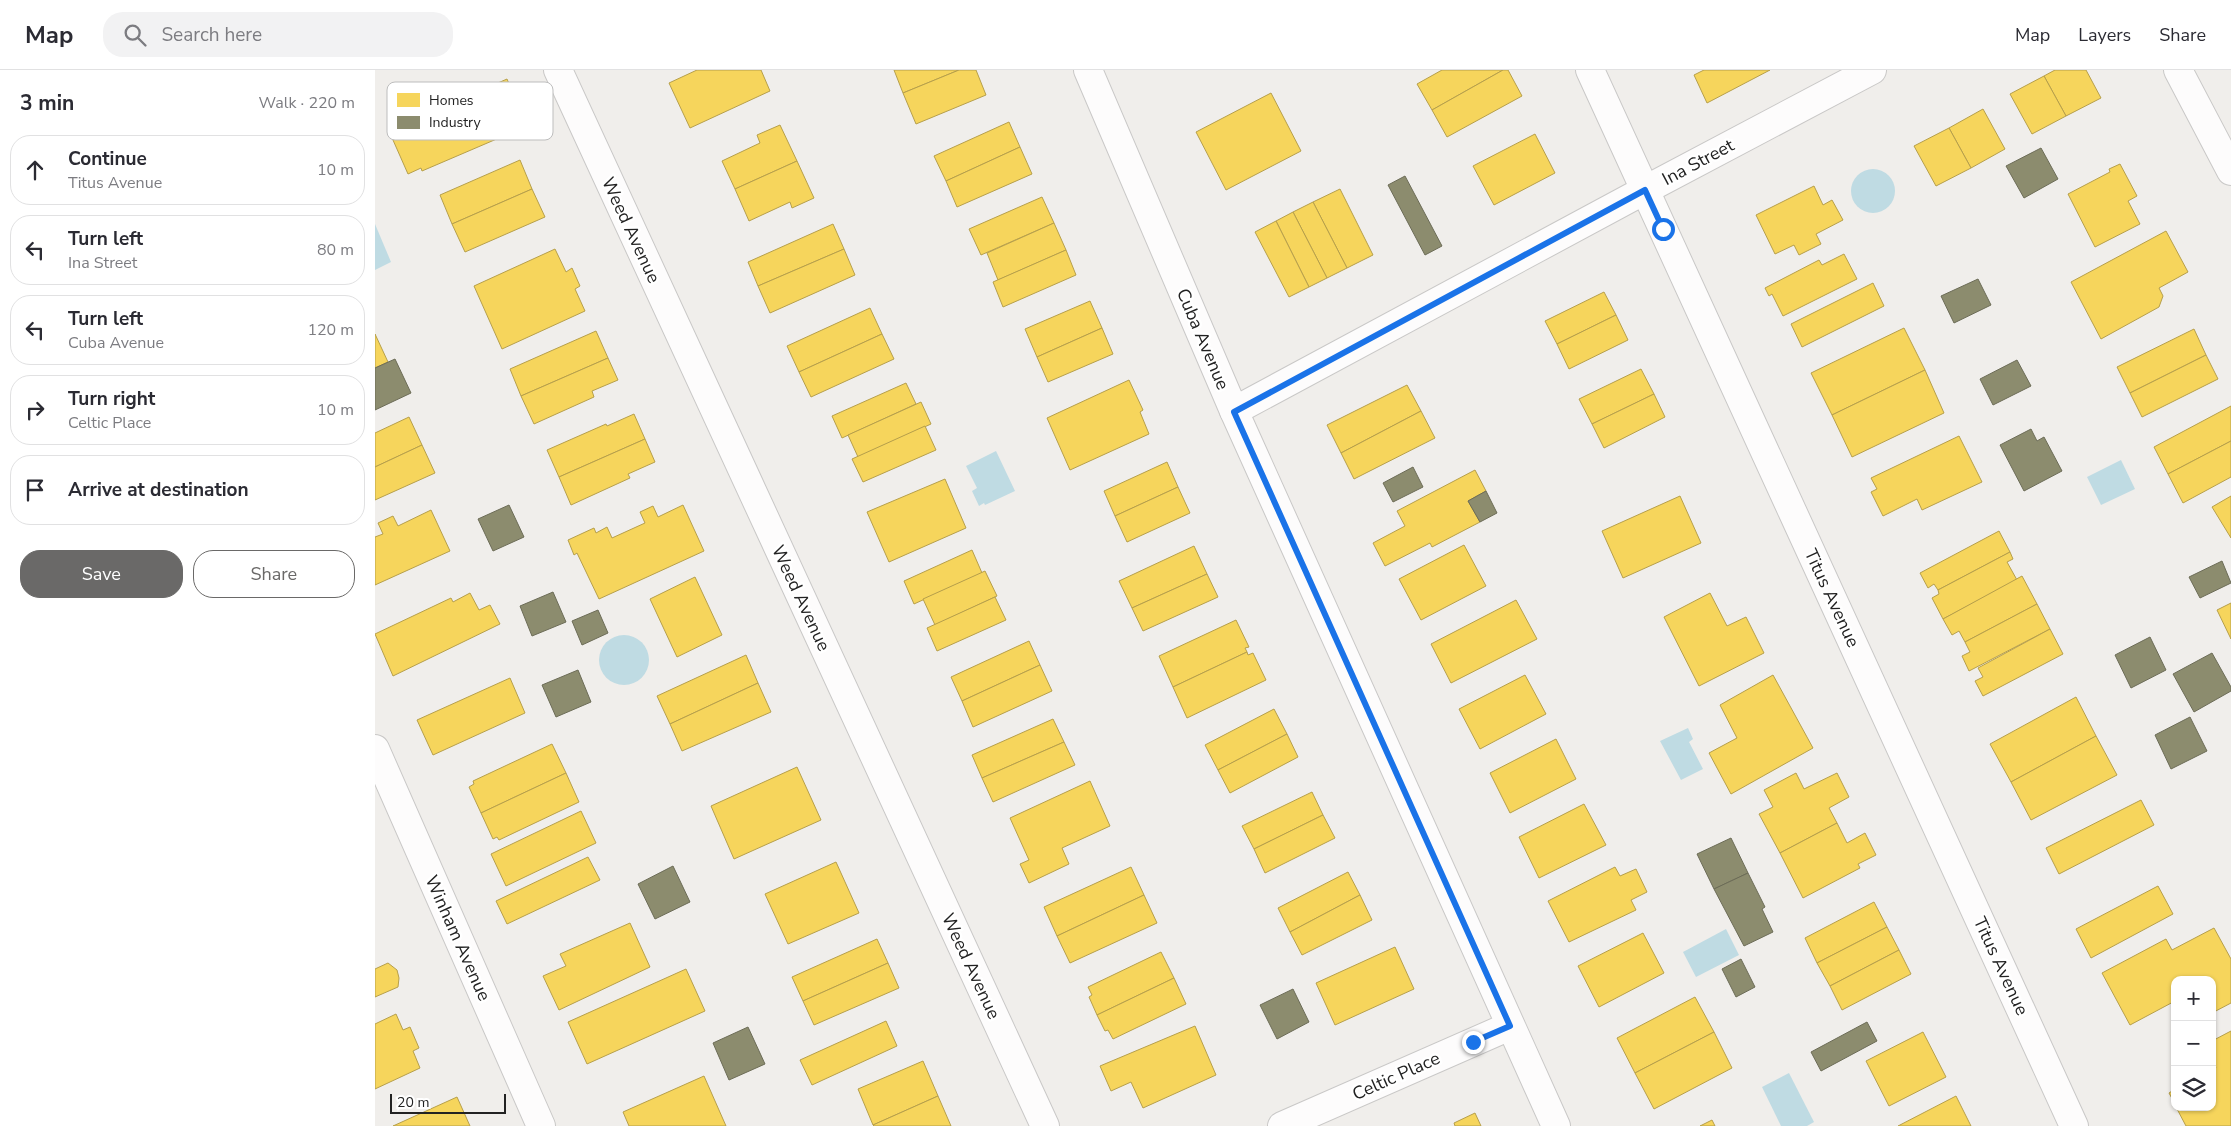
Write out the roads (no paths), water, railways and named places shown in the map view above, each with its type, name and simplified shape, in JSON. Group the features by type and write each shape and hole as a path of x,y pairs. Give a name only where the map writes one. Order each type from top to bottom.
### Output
{"street":[{"name":"Weed Avenue","path":"558,70 1045,1126"},
{"name":"Cuba Avenue","path":"1088,70 1234,412 1556,1126"},
{"name":"Titus Avenue","path":"1590,70 2074,1126"},
{"name":"Ina Street","path":"1234,412 1645,190 1873,70"},
{"path":"2178,70 2231,171"},
{"name":"Winham Avenue","path":"375,750 541,1126"},
{"name":"Celtic Place","path":"1282,1126 1510,1026"}],"water":[{"path":"1869,169 1877,169 1889,175 1895,191 1889,207 1877,213 1869,213 1857,207 1851,195 1851,187 1857,175"},
{"path":"375,224 391,262 375,270"},
{"path":"996,451 1015,491 979,506 972,491 977,488 966,466"},
{"path":"2121,460 2135,489 2101,505 2087,477"},
{"path":"624,635 638,639 645,646 649,660 645,674 638,681 624,685 610,681 603,674 599,660 603,646 610,639"},
{"path":"1688,728 1693,739 1689,742 1703,769 1681,780 1660,741"},
{"path":"1726,929 1739,955 1696,977 1683,952"},
{"path":"1789,1073 1814,1122 1807,1126 1781,1126 1762,1087"}]}
